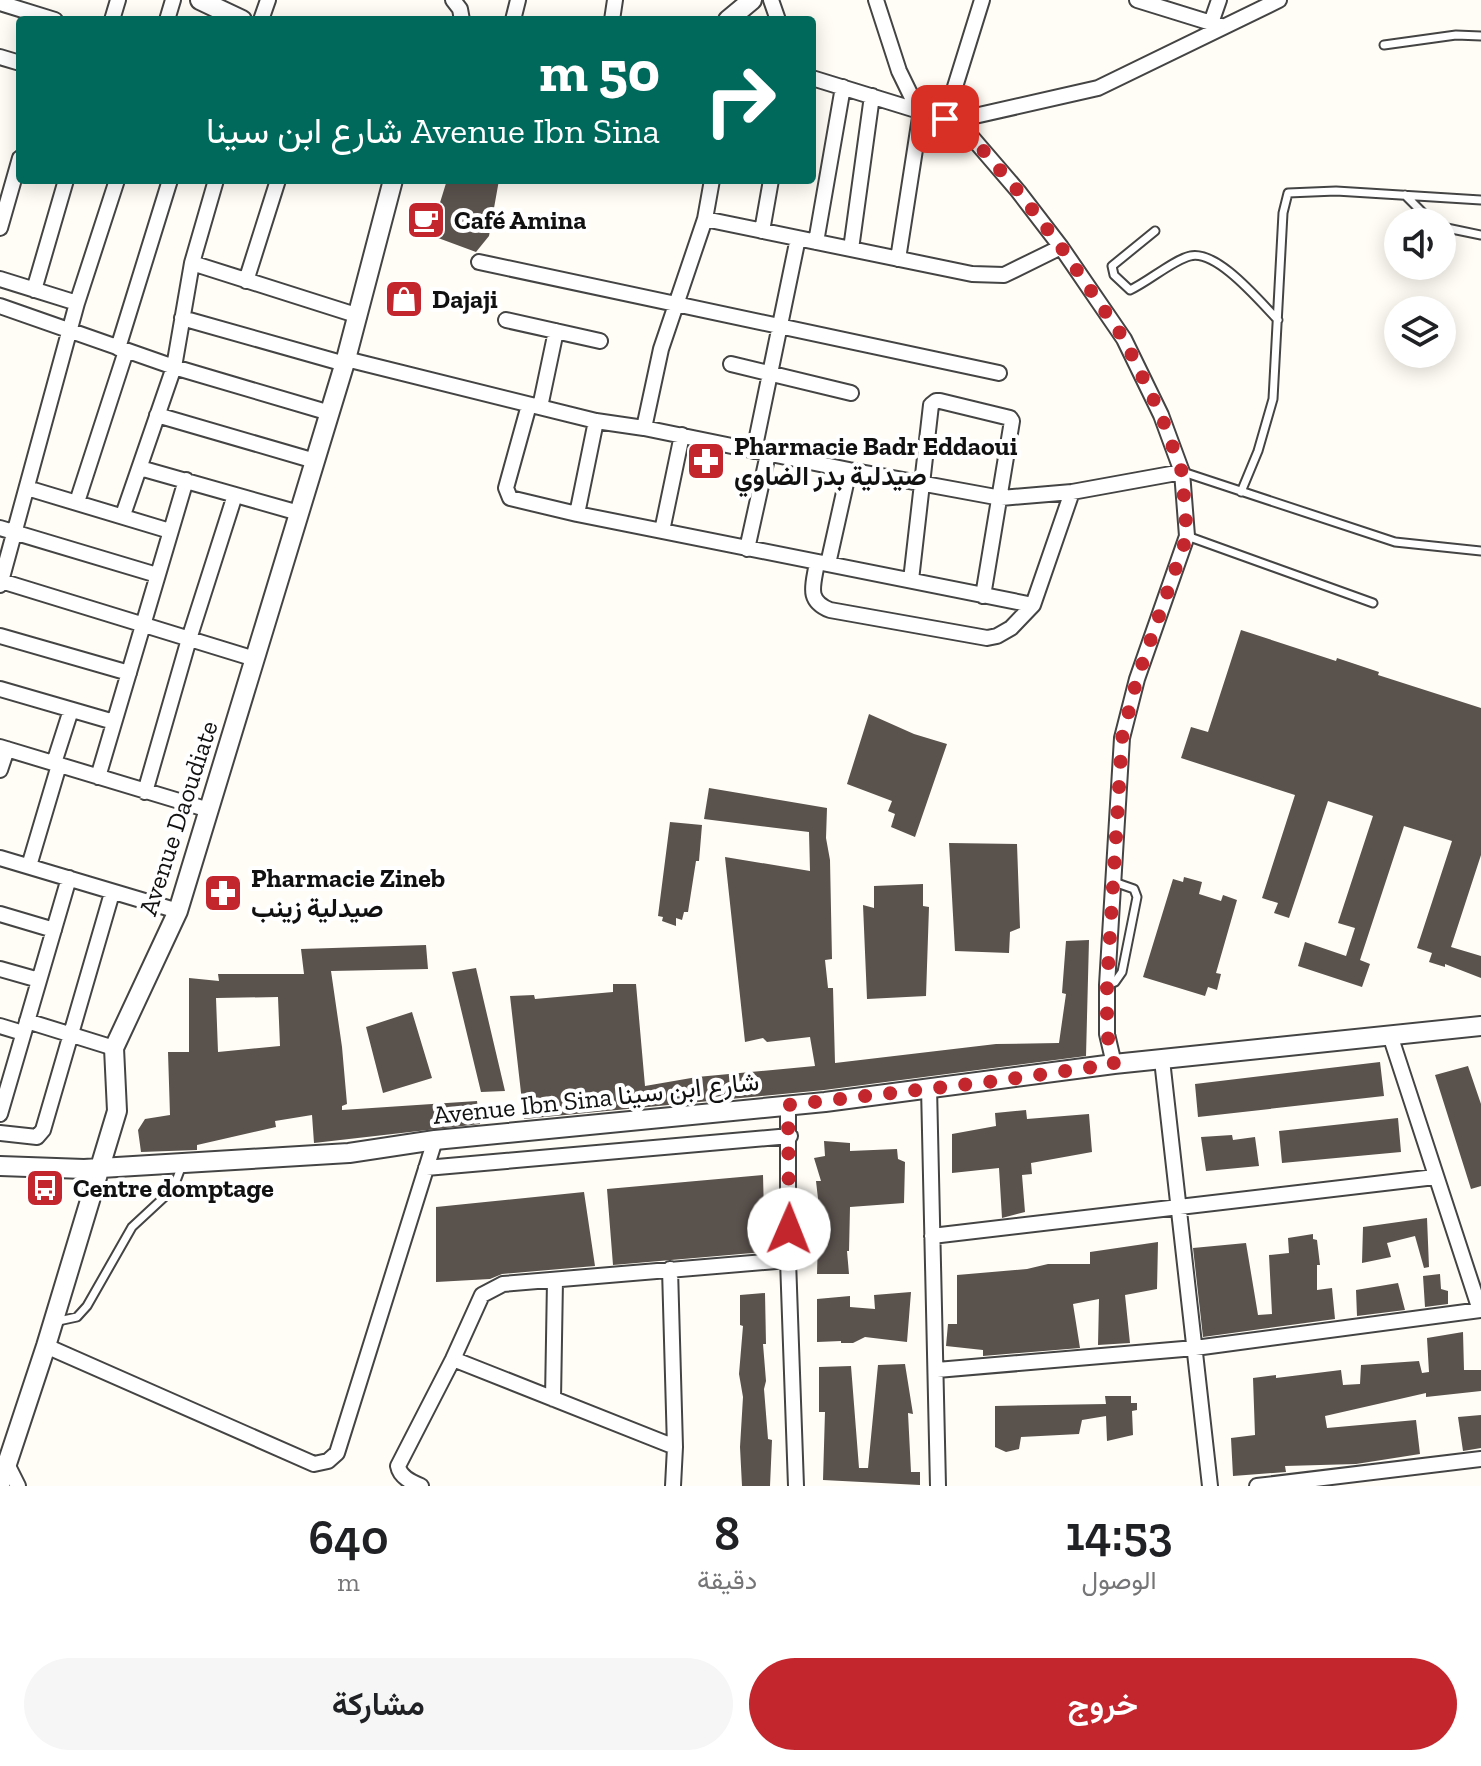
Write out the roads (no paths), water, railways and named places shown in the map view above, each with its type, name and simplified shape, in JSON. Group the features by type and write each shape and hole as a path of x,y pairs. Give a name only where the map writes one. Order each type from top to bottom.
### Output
{"street":[{"path":"200,0 234,16"},
{"path":"733,16 752,0"},
{"path":"876,0 899,71 920,110 898,259"},
{"path":"951,119 982,0"},
{"path":"1137,0 1216,25"},
{"path":"1216,25 1219,0"},
{"path":"816,76 951,119 1098,88 1162,58 1216,25 1279,0"},
{"path":"0,3 42,16"},
{"path":"816,242 843,87"},
{"path":"851,249 872,96"},
{"path":"951,119 1018,191 1124,339 1161,415 1182,472 1187,536 1137,679 1122,738 1107,985 1107,1034 1114,1064"},
{"path":"0,228 4,198 16,168"},
{"path":"34,290 65,184"},
{"path":"116,184 77,303 1,583 255,659"},
{"path":"77,502 169,184"},
{"path":"123,515 174,367 192,263 215,184"},
{"path":"246,281 277,184"},
{"name":"Avenue Daoudiate","path":"0,1485 4,1464 54,1322 117,1111 114,1048 178,911 359,316 392,184"},
{"path":"644,428 661,349 705,219 711,184"},
{"path":"762,231 770,184"},
{"path":"705,219 972,274 1004,275 1061,247"},
{"path":"747,549 771,374 798,238"},
{"path":"479,262 999,373"},
{"path":"192,263 359,316"},
{"path":"0,279 77,303"},
{"path":"0,306 174,367 330,413"},
{"path":"182,318 345,362 596,421 1001,498 1072,492 1182,472"},
{"path":"506,320 600,341"},
{"path":"556,331 506,494 515,500 1033,605"},
{"path":"731,364 851,393"},
{"path":"911,580 931,405 940,401 1012,419 983,596"},
{"path":"157,415 315,461"},
{"path":"577,514 596,421"},
{"path":"662,531 682,435"},
{"path":"140,468 299,513"},
{"path":"849,470 822,563 815,601 830,610 987,638 1011,628 1033,605 1072,492"},
{"path":"98,777 186,480"},
{"path":"27,488 170,531"},
{"path":"145,792 235,495"},
{"path":"0,528 157,575"},
{"path":"0,636 129,673"},
{"path":"0,689 114,722"},
{"path":"29,866 71,710"},
{"path":"0,770 3,748 209,810"},
{"path":"0,858 178,911"},
{"path":"0,1114 5,1080 25,1027 69,878"},
{"path":"0,1133 28,1137 41,1134 112,893"},
{"path":"0,914 54,930"},
{"path":"0,969 39,980"},
{"path":"0,1026 25,1027 114,1048"},
{"name":"Avenue Ibn Sina شارع ابن سينا","path":"0,1166 101,1168 349,1153 435,1140 788,1105 1114,1064 1481,1026"},
{"path":"937,1370 1195,1348 1480,1310 1390,1035"},
{"path":"1162,1060 1210,1486"},
{"path":"929,1087 938,1486"},
{"path":"788,1105 788,1260 796,1486"},
{"path":"426,1168 790,1136"},
{"path":"46,1346 314,1464 328,1461 337,1453 435,1140"},
{"path":"932,1236 1435,1177"},
{"path":"421,1486 407,1479 398,1466 482,1295 503,1284 788,1260"},
{"path":"670,1269 675,1447 673,1486"},
{"path":"553,1399 555,1280"},
{"path":"453,1359 675,1447"},
{"path":"1257,1486 1481,1459"},
{"path":"4,1464 18,1486"}],"lane":[{"path":"1384,45 1456,35 1481,36"},
{"path":"1241,492 1258,451 1273,399 1283,213 1288,193 1336,191 1481,200"},
{"path":"1405,195 1418,208"},
{"path":"1456,230 1481,235"},
{"path":"1155,231 1112,266 1114,275 1130,290 1191,255 1207,258 1227,270 1278,320"},
{"path":"1182,472 1395,542 1481,551"},
{"path":"1187,536 1373,603"},
{"path":"1107,985 1115,982 1122,972 1137,897 1134,889 1112,882"},
{"path":"54,1322 77,1317 87,1306 132,1227 173,1189 183,1163"}],"place":[{"name":"Café Amina","path":"426,220"},
{"name":"Dajaji","path":"404,299"},
{"name":"Pharmacie Badr Eddaoui صيدلية بدر الضاوي","path":"706,461"},
{"name":"Pharmacie Zineb صيدلية زينب","path":"223,893"},
{"name":"Centre domptage","path":"45,1188"}]}
